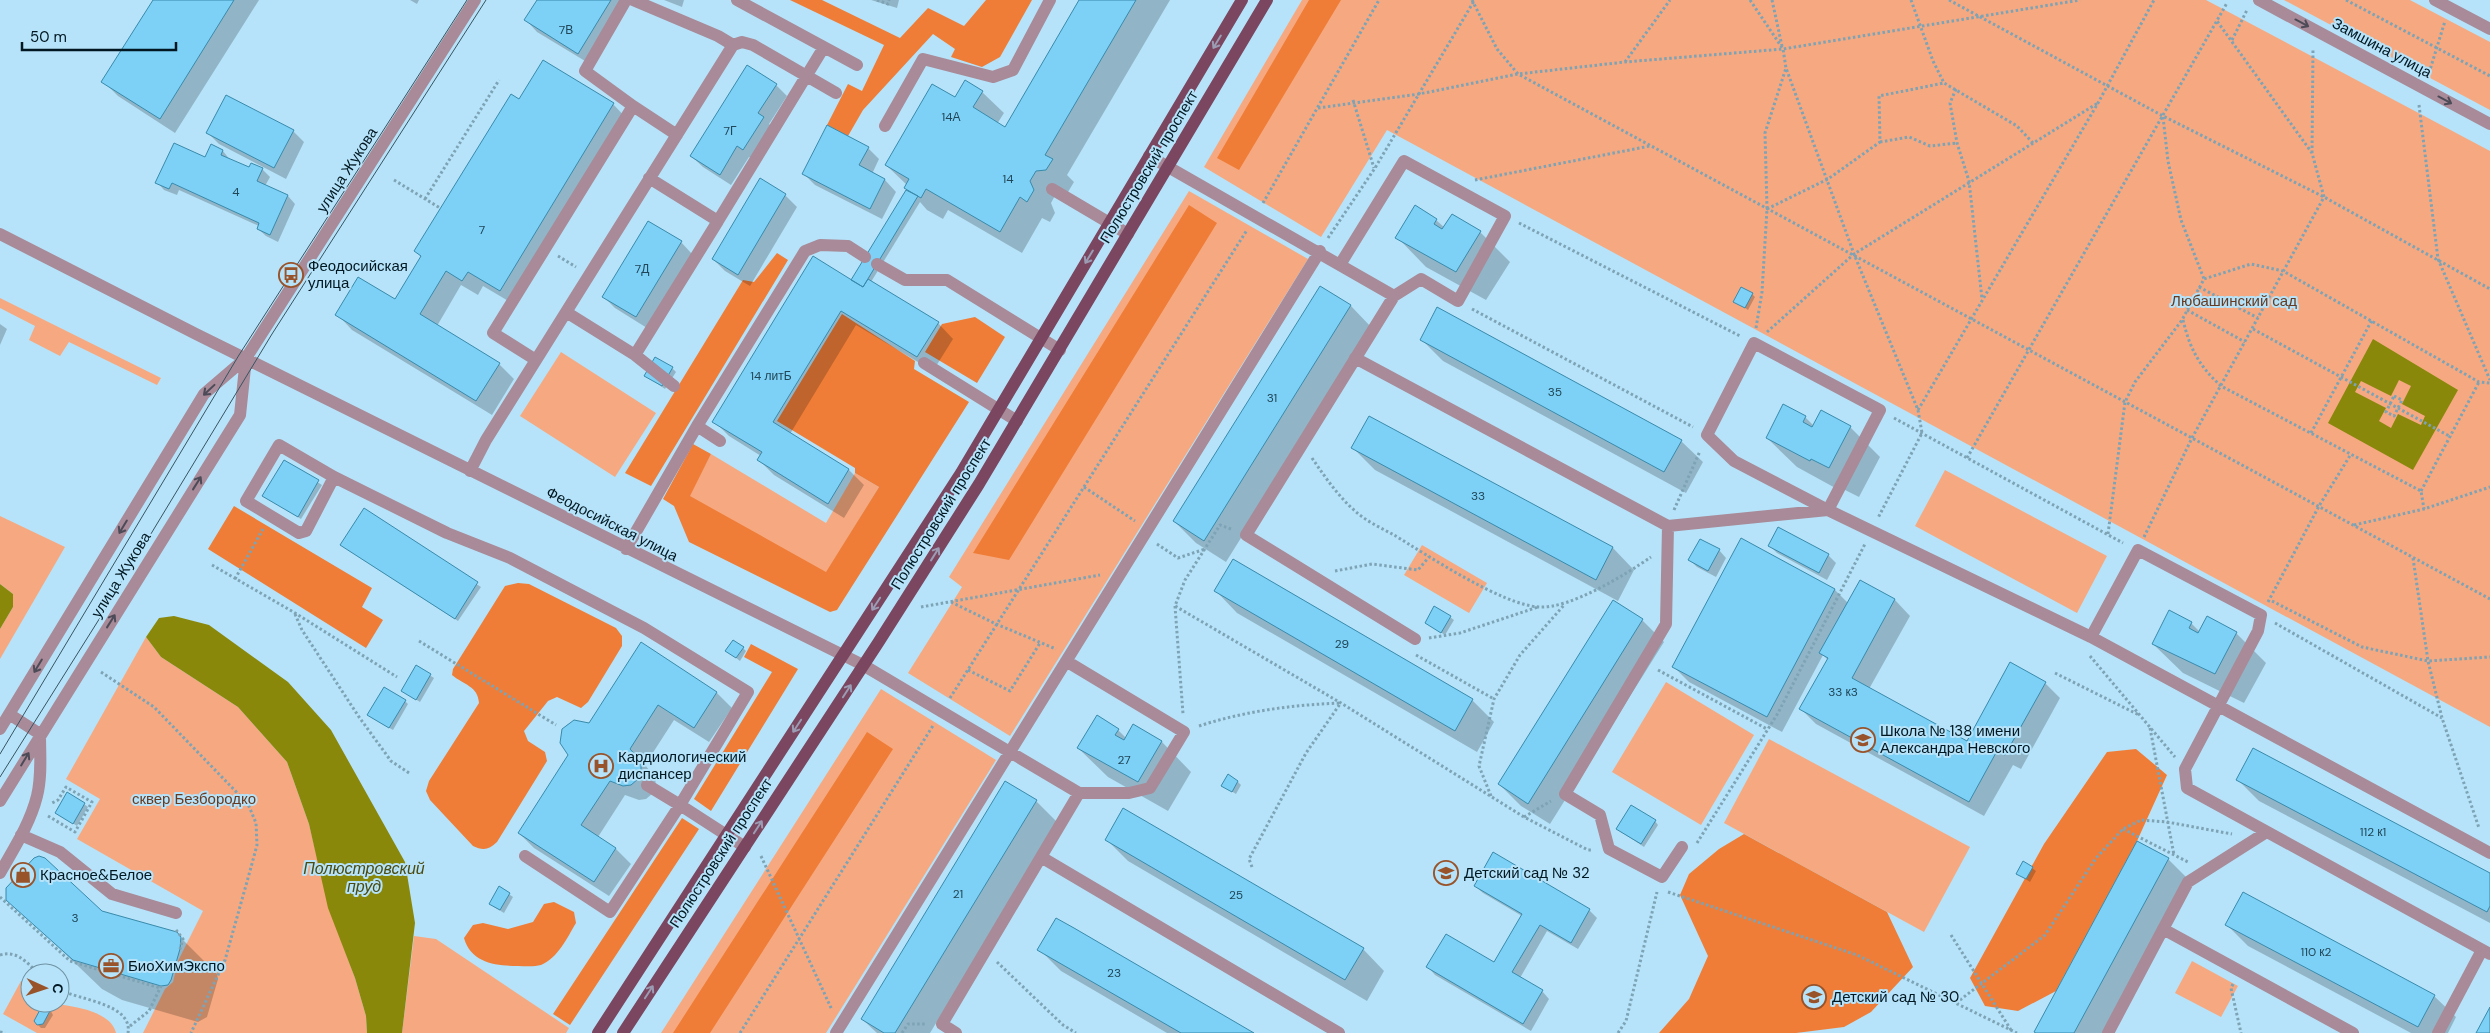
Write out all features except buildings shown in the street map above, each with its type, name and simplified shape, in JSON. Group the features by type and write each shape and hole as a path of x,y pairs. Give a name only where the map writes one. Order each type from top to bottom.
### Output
{"main road":[{"name":"Полюстровский проспект","path":"598,1033 961,473 1242,0"},
{"name":"Полюстровский проспект","path":"623,1033 863,666 1017,421 1267,0"}],"street":[{"name":"улица Жукова","path":"0,729 204,394 246,358 475,0"},
{"path":"626,0 585,72 677,134"},
{"path":"632,0 718,36 732,45"},
{"path":"737,0 857,65"},
{"path":"885,126 924,59 993,77 1013,70 1050,0"},
{"path":"2436,0 2451,4 2490,29"},
{"name":"Замшина улица","path":"2254,4 2424,88 2490,124"},
{"path":"470,471 486,440 732,45 742,42 753,45 836,93"},
{"path":"635,355 824,47"},
{"path":"536,360 493,333 633,106"},
{"path":"1149,156 1341,263 1394,296"},
{"path":"1341,263 1404,160 1506,216 1458,301 1422,279 1394,296 1246,535 1415,639"},
{"path":"649,178 718,221"},
{"path":"1052,189 1128,234"},
{"name":"Феодосийская улица","path":"0,234 470,471 863,666 942,710 1079,793"},
{"path":"626,549 697,426 806,251 820,245 848,246 865,257"},
{"path":"838,1030 1320,252"},
{"path":"877,264 906,280 947,280 1060,350"},
{"path":"566,312 635,355 674,386"},
{"path":"1828,510 1880,410 1754,343 1707,435 1734,461 1828,510 2091,637 2219,707 2489,849"},
{"name":"улица Жукова","path":"0,801 240,415 246,358"},
{"path":"1355,358 1668,526 1828,510"},
{"path":"924,363 1017,421"},
{"path":"697,426 720,441"},
{"path":"334,477 306,531 299,533 246,501 279,445 334,477 447,533 510,558 628,619 748,692 680,805 610,912 525,856"},
{"path":"1668,526 1666,624 1565,794 1600,815 1609,849 1662,877 1682,848"},
{"path":"2091,637 2138,550 2261,615 2258,631 2185,769 2186,788 2260,836 2486,952 2438,1033"},
{"path":"956,1033 942,1024 1079,793 1129,793 1150,788 1184,732 1069,658"},
{"path":"0,873 21,835 37,796 41,769 40,734 9,714"},
{"path":"647,785 745,847"},
{"path":"21,835 60,852 112,894 176,913"},
{"path":"2108,1033 2188,882 2260,836"},
{"path":"1041,856 1339,1033"},
{"path":"2163,929 2353,1033"}],"path":[{"path":"876,0 888,4 890,0"},
{"path":"740,1033 996,624 1255,216 1380,0"},
{"path":"1625,62 1670,0"},
{"path":"1750,0 1783,49"},
{"path":"1682,848 1698,842 1778,713 1922,433 1918,410 1854,254 1786,68 1772,0"},
{"path":"1911,0 1932,61 1944,83 2017,126 2033,143"},
{"path":"1949,0 2105,86 2324,197 2438,258 2490,289"},
{"path":"1318,108 1353,101 1419,94 1518,74 1625,62 1783,49 2080,0"},
{"path":"1918,410 2098,103 2105,86 2154,0"},
{"path":"2346,0 2490,76"},
{"path":"1473,1 1498,49 1518,74 2490,598"},
{"path":"1320,252 1375,168 1473,1"},
{"path":"1967,458 2227,3"},
{"path":"2232,40 2254,4"},
{"path":"2108,534 2125,402 2135,382 2182,320 2204,279 2251,264 2283,271 2479,382 2490,382 2438,258 2419,105 2451,4"},
{"path":"2217,21 2312,154"},
{"path":"1880,410 2138,550 2192,438 2324,197 2312,154 2313,49"},
{"path":"1754,343 1762,292 1767,209 1765,133 1786,68"},
{"path":"425,199 499,80"},
{"path":"1880,142 1879,96 1944,83"},
{"path":"1956,89 1950,103 1957,143 1969,181 1982,299"},
{"path":"1353,101 1375,168"},
{"path":"1754,343 1854,254 1969,181 2098,103"},
{"path":"2163,116 2168,162 2181,220 2204,279"},
{"path":"1767,209 1828,179 1880,142 1909,137 1930,146 1957,143"},
{"path":"1450,185 1651,146"},
{"path":"394,180 440,208"},
{"path":"1506,216 1754,343"},
{"path":"545,248 589,275"},
{"path":"2199,288 2258,318"},
{"path":"1458,301 1707,435 1668,526"},
{"path":"2187,310 2245,342"},
{"path":"2182,320 2188,340 2200,365 2221,386 2421,492"},
{"path":"2311,433 2372,320"},
{"path":"2253,329 2451,437"},
{"path":"2424,509 2421,492 2479,382"},
{"path":"2394,396 2402,400 2398,408 2394,416 2386,412 2394,396"},
{"path":"1302,444 1333,488 1356,512 1429,557 1505,598 1538,607"},
{"path":"2351,454 2319,506 2261,615 2442,718"},
{"path":"1084,487 1178,558 1205,548"},
{"path":"2354,525 2424,509 2490,487"},
{"path":"235,579 270,516"},
{"path":"1220,525 1185,580 1175,606 1184,732 1233,715 1298,705 1341,703"},
{"path":"1494,699 1414,654 1415,639 1440,638 1538,607 1565,604 1630,571 1668,546"},
{"path":"1315,578 1344,567 1372,564 1418,570 1429,557"},
{"path":"2413,557 2428,662 2442,718 2489,849"},
{"path":"212,565 295,613 397,677"},
{"path":"921,607 1122,570"},
{"path":"2269,600 2362,647 2428,662 2490,657"},
{"path":"951,602 1069,658"},
{"path":"1491,797 1479,766 1494,699 1520,656 1565,604"},
{"path":"1175,606 1341,703 1524,817 1588,850 1609,849"},
{"path":"295,613 302,630 359,717 391,761 409,773"},
{"path":"419,641 556,725"},
{"path":"968,670 1010,691 1040,643"},
{"path":"2086,652 2185,769"},
{"path":"1643,661 1767,729"},
{"path":"101,672 154,708 248,804 256,823 257,845 225,960 192,1033"},
{"path":"2055,673 2141,717"},
{"path":"1252,867 1249,859 1306,754 1341,703"},
{"path":"2150,727 2174,855"},
{"path":"45,814 75,832 92,802 66,787 58,800 49,804"},
{"path":"1524,817 1565,794"},
{"path":"1956,1003 2045,935 2096,858 2122,829 2141,820 2260,836"},
{"path":"2122,829 2204,870"},
{"path":"761,856 838,1030"},
{"path":"1618,1033 1626,1021 1657,890 1857,956 2017,1033"},
{"path":"0,897 70,961 161,987 149,1011 130,1026 128,1033"},
{"path":"1951,935 2012,1030"},
{"path":"985,950 1063,1025 1076,1033"},
{"path":"0,955 12,954 22,958 27,963"},
{"path":"2240,970 2231,988 2242,1033"},
{"path":"70,995 114,1008 124,1015 130,1026"},
{"path":"902,1033 908,1024 942,1024"},
{"path":"0,1032 5,1033"}],"green space":[{"name":"Любашинский сад","path":"1302,0 2206,0 2490,151 2490,727 1387,130 1321,237 1204,167"},
{"path":"2284,0 2410,0 2490,42 2490,110"},
{"path":"1189,191 1308,259 1010,736 908,673 962,587 949,577"},
{"path":"0,298 161,378 157,385 69,342 60,356 29,340 35,326 0,308"},
{"path":"561,352 656,413 615,477 520,416"},
{"path":"711,454 826,523 855,473 879,487 826,573 689,496"},
{"path":"1945,470 2107,556 2077,613 1915,526"},
{"path":"0,516 65,547 0,659 0,629 13,607 13,594 0,584"},
{"path":"1422,545 1487,583 1469,613 1404,575"},
{"name":"сквер Безбородко","path":"146,637 161,657 238,707 287,762 309,824 329,908 355,978 366,1016 367,1033 143,1033 165,989 173,982 178,961 203,911 77,839 100,799 66,779"},
{"path":"1666,682 1754,735 1701,825 1612,772"},
{"path":"881,689 996,760 826,1033 661,1033"},
{"path":"1769,739 1970,847 1924,932 1724,823"},
{"path":"414,936 436,939 569,1028 566,1033 402,1033"},
{"path":"2192,961 2238,986 2221,1017 2175,993"},
{"path":"20,983 20,1013 70,1013 70,1006 103,1017 112,1024 116,1033 37,1033 3,1014"}],"shaded area":[{"path":"790,0 822,0 900,38 928,8 964,26 986,0 1032,0 1000,57 982,67 951,57 955,49 933,34 863,110 848,136 827,125 848,84 862,91 884,45"},
{"path":"1309,0 1341,0 1239,170 1217,158"},
{"path":"1189,205 1217,223 1009,560 973,553"},
{"path":"777,253 788,260 651,486 625,473 743,280 754,282"},
{"path":"842,314 915,361 914,369 969,402 837,610 830,612 689,542 674,506 663,499 693,444 711,454 690,496 826,572 879,487 855,473 855,468 777,421"},
{"path":"975,317 1005,337 977,383 925,352 942,324"},
{"path":"234,506 372,588 362,607 383,620 366,648 208,549"},
{"path":"518,583 529,584 616,628 622,636 622,646 588,702 581,708 557,697 548,701 524,731 528,741 545,752 547,761 497,842 489,848 480,849 473,846 430,800 426,791 429,781 479,703 473,689 452,675 453,669 505,586"},
{"path":"751,644 798,669 711,811 694,799 772,672 744,657"},
{"path":"867,732 893,749 710,1033 673,1033"},
{"path":"2136,749 2167,775 2137,841 2056,991 2018,1011 1985,1006 1970,978 2044,844 2107,752"},
{"path":"682,818 699,829 570,1025 553,1014"},
{"path":"1744,834 1887,912 1913,967 1871,1012 1844,1027 1796,1033 1659,1033 1689,999 1708,956 1680,895 1689,874 1719,849"},
{"path":"554,902 574,912 576,923 557,953 547,962 532,966 493,964 478,958 467,946 464,938 473,925 483,923 508,929 533,922 544,904"}],"water":[{"path":"2373,339 2458,390 2413,470 2328,423","holes":["2399,380 2411,386 2402,404 2425,416 2421,425 2398,414 2391,428 2379,421 2386,408 2355,392 2361,381 2391,396"]},
{"path":"0,584 13,594 13,607 0,629"},
{"name":"Полюстровский пруд","path":"174,616 209,625 288,682 331,730 405,862 415,923 402,1033 367,1033 366,1016 355,978 328,908 309,824 287,762 238,707 161,657 146,637 159,618"}],"tram line":[{"path":"0,754 239,355 467,0"},
{"path":"0,777 103,613 272,334 486,0"}],"place":[{"name":"Феодосийская улица","path":"291,275"},
{"name":"Школа № 138 имени Александра Невского","path":"1863,740"},
{"name":"Кардиологический диспансер","path":"601,766"},
{"name":"Детский сад № 32","path":"1446,873"},
{"name":"Красное&Белое","path":"23,875"},
{"name":"БиоХимЭкспо","path":"111,966"},
{"name":"Детский сад № 30","path":"1814,997"}]}
